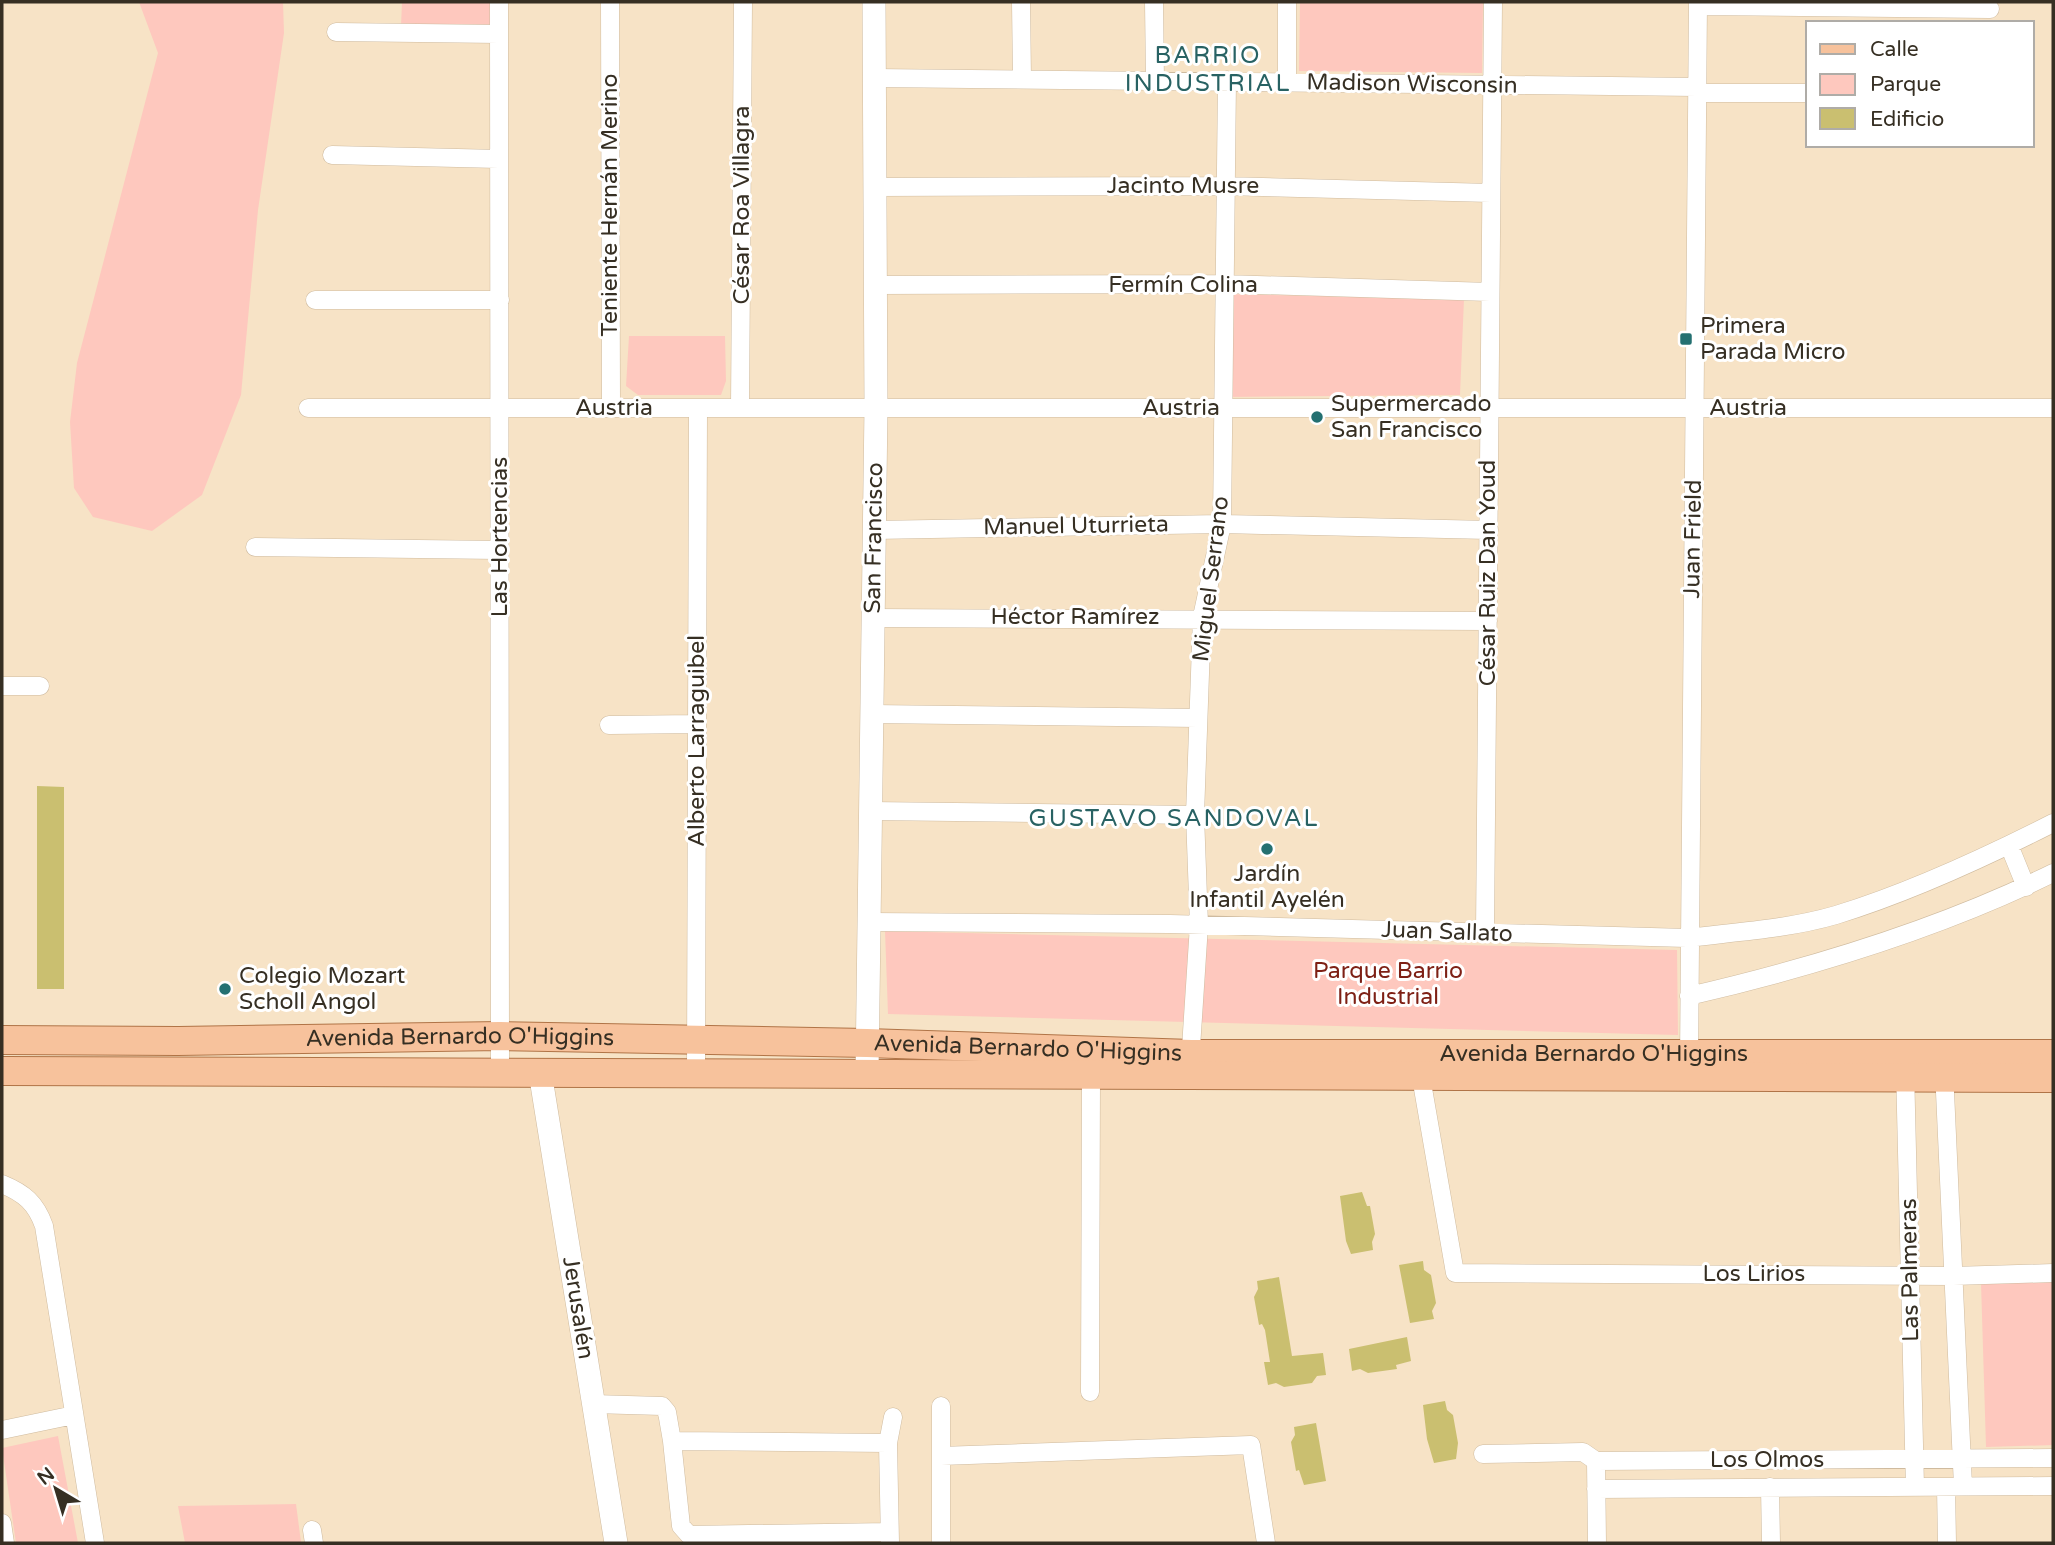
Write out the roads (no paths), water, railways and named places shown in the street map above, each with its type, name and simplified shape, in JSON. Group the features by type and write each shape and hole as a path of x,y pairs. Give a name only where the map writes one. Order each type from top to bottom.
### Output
{"main road":[{"name":"Avenida Bernardo O'Higgins","path":"2,1040 500,1037 867,1043 1190,1065 1421,1077 1689,1065"},
{"path":"2,1059 69,1056 103,1041"},
{"name":"Avenida Bernardo O'Higgins","path":"1944,1066 2053,1054"},
{"name":"Avenida Bernardo O'Higgins","path":"2,1071 1091,1076 1190,1065 1905,1065 1944,1066 2024,1077 2053,1078"}],"street":[{"name":"Las Hortencias","path":"499,2 500,1072"},
{"name":"Teniente Hernán Merino","path":"610,2 611,407"},
{"name":"César Roa Villagra","path":"740,408 743,2"},
{"name":"San Francisco","path":"867,1074 876,408 874,2"},
{"path":"1021,2 1022,79"},
{"path":"1154,2 1155,81"},
{"path":"1287,2 1287,82"},
{"name":"César Ruiz Dan Youd","path":"1485,933 1493,2"},
{"path":"1698,4 1990,11"},
{"name":"Juan Frield","path":"1689,1065 1687,938 1698,4"},
{"path":"336,32 499,34"},
{"name":"Madison Wisconsin","path":"874,78 1227,80 1806,93"},
{"name":"Miguel Serrano","path":"1190,1065 1199,925 1195,815 1202,617 1222,524 1227,80"},
{"path":"332,155 499,159"},
{"name":"Jacinto Musre","path":"874,187 1225,186 1491,193"},
{"name":"Fermín Colina","path":"875,285 1225,284 1490,292"},
{"path":"314,300 499,300"},
{"name":"Austria","path":"309,408 2053,408"},
{"name":"Alberto Larraguibel","path":"696,1073 698,408"},
{"name":"Manuel Uturrieta","path":"874,530 1222,524 1489,530"},
{"path":"255,547 499,550"},
{"name":"Héctor Ramírez","path":"873,618 1202,617 1488,621"},
{"path":"2,686 40,686"},
{"path":"871,714 1198,718"},
{"path":"609,725 696,724"},
{"path":"870,811 1195,815"},
{"name":"Juan Sallato","path":"869,922 1199,925 1687,938 1770,928 1835,915 2009,845 2053,823"},
{"path":"2009,845 2026,887"},
{"path":"1689,996 1888,940 2026,887 2053,873"},
{"name":"Las Palmeras","path":"1905,1065 1915,1487"},
{"name":"Las Palmeras","path":"1944,1066 1961,1459 1954,1486 1947,1543"},
{"name":"Jerusalén","path":"540,1072 616,1543"},
{"path":"1090,1392 1091,1076"},
{"name":"Los Lirios","path":"1421,1077 1455,1273 1953,1276 2053,1273"},
{"path":"2024,1077 2053,1087"},
{"path":"2,1184 28,1198 37,1207 44,1226 95,1543"},
{"path":"593,1404 662,1406 667,1412 681,1527 689,1535 890,1538 888,1443 893,1418"},
{"path":"941,1406 941,1543"},
{"path":"2,1430 74,1415"},
{"path":"672,1441 888,1443"},
{"path":"941,1456 1251,1445 1266,1543"},
{"name":"Los Olmos","path":"1483,1454 1583,1452 1597,1461 2053,1458"},
{"path":"1597,1461 1597,1543"},
{"name":"Los Olmos","path":"1595,1489 2053,1486"},
{"path":"1770,1487 1771,1543"},
{"path":"2,1523 5,1543"}],"place":[{"name":"Primera Parada Micro","path":"1686,339"},
{"name":"Supermercado San Francisco","path":"1317,417"},
{"name":"Jardín Infantil Ayelén","path":"1267,849"},
{"name":"Colegio Mozart Scholl Angol","path":"225,989"}],"district":[{"name":"BARRIO INDUSTRIAL","path":"1208,69"},
{"name":"GUSTAVO SANDOVAL","path":"1174,818"}],"park label":[{"name":"Parque Barrio Industrial","path":"1388,984"}]}
